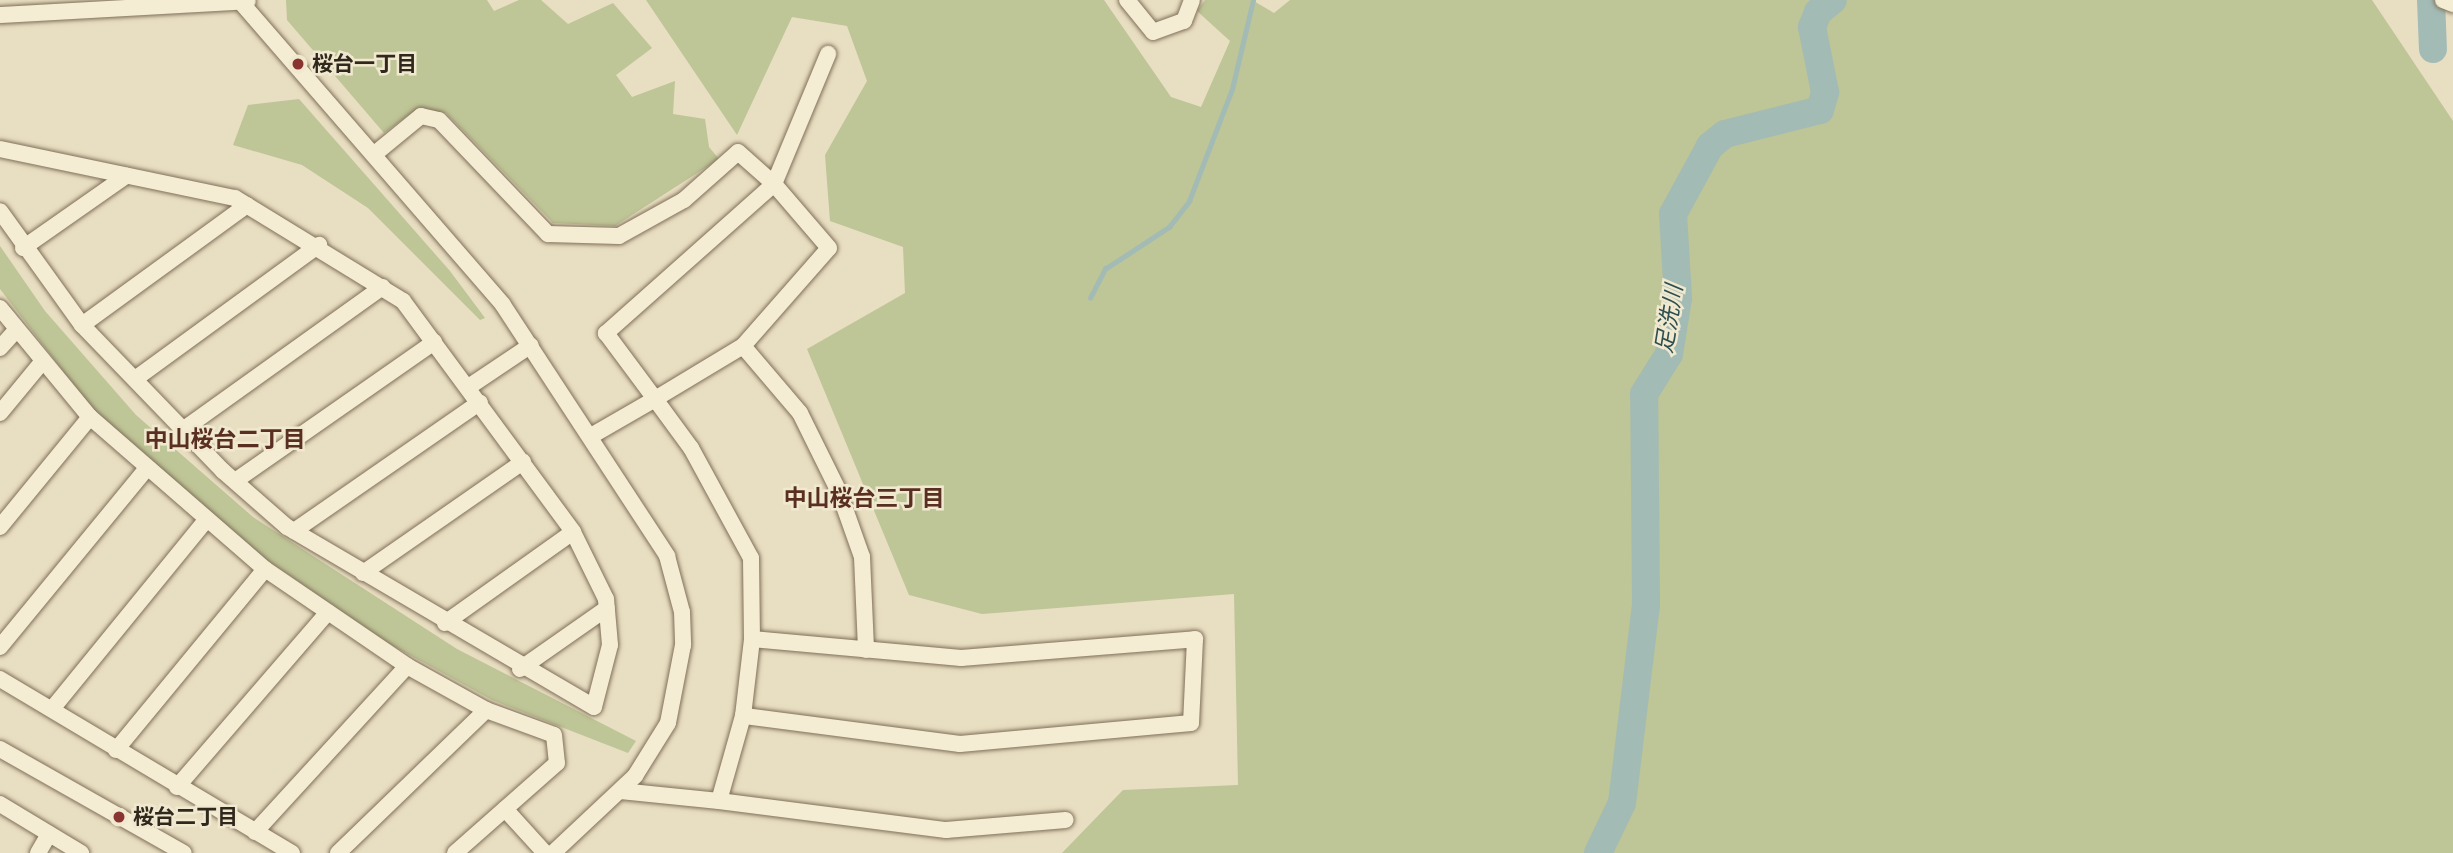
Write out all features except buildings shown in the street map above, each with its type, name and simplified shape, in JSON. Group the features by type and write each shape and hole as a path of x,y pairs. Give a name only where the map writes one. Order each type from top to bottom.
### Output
{"street":[{"path":"66,0 78,13"},
{"path":"1127,0 1153,32 1184,21 1192,0"},
{"path":"2442,0 2453,4"},
{"path":"0,15 78,13 244,2 377,152 531,345 667,556 682,612 681,671 668,723 621,791 553,853"},
{"path":"719,802 743,716 752,639 751,558 691,448 606,333 774,184 828,54"},
{"path":"377,152 421,116 439,120 525,216 548,234 581,239 619,236 684,200 738,152 774,184 830,248 743,345 591,436"},
{"path":"0,149 247,205 319,245 403,301 470,386 573,532 607,608 610,645 594,708 520,669 294,531 235,481 82,325 23,248 0,211"},
{"path":"23,248 126,176"},
{"path":"82,325 247,205"},
{"path":"135,379 319,245"},
{"path":"184,429 382,287"},
{"path":"0,307 42,362 90,417 265,569 407,666 486,710 554,734 557,763 455,853"},
{"path":"0,348 16,330"},
{"path":"235,481 435,342"},
{"path":"470,386 531,345"},
{"path":"743,345 800,413 839,492 862,556 866,650"},
{"path":"0,413 42,362"},
{"path":"294,531 480,402"},
{"path":"0,527 90,417"},
{"path":"363,573 523,462"},
{"path":"0,647 147,468"},
{"path":"52,709 207,519"},
{"path":"445,623 573,532"},
{"path":"117,750 265,569"},
{"path":"520,669 607,608"},
{"path":"177,787 328,612"},
{"path":"743,716 960,744 1191,723 1195,639 961,658 752,639"},
{"path":"255,832 407,666"},
{"path":"0,679 177,787 292,853"},
{"path":"338,853 486,710"},
{"path":"0,749 184,853"},
{"path":"621,791 946,830 1066,820"},
{"path":"0,804 81,853"},
{"path":"505,809 545,853"},
{"path":"38,853 49,834"}],"green space":[{"path":"286,0 487,0 494,11 519,0 541,0 568,24 613,3 652,48 616,75 632,97 675,81 673,114 705,119 709,147 719,159 615,226 553,223 446,113 417,109 384,133 287,20"},
{"path":"646,0 1104,0 1171,97 1201,107 1230,41 1197,11 1205,0 1252,0 1274,13 1290,0 2372,0 2453,121 2453,853 1062,853 1123,790 1238,785 1234,594 982,614 909,595 807,349 905,293 903,247 830,221 825,155 867,81 847,26 792,17 737,135"},
{"path":"299,99 450,271 485,318 480,320 368,208 302,165 233,145 248,105"},
{"path":"0,246 45,311 136,415 253,517 457,649 636,741 628,753 492,700 386,642 245,545 93,410 0,289"}],"waterway":[{"path":"1090,298 1105,269 1169,227 1189,201 1232,89 1253,0"},
{"name":"足洗川","path":"1598,853 1622,803 1646,605 1644,394 1669,354 1678,298 1673,214 1710,146 1725,134 1820,110 1825,92 1812,27 1818,12 1833,0"},
{"path":"2431,0 2433,49"}],"place":[{"name":"桜台一丁目","path":"298,64"},
{"name":"桜台二丁目","path":"119,817"}],"district":[{"name":"中山桜台二丁目","path":"225,440"},
{"name":"中山桜台三丁目","path":"864,499"}]}
